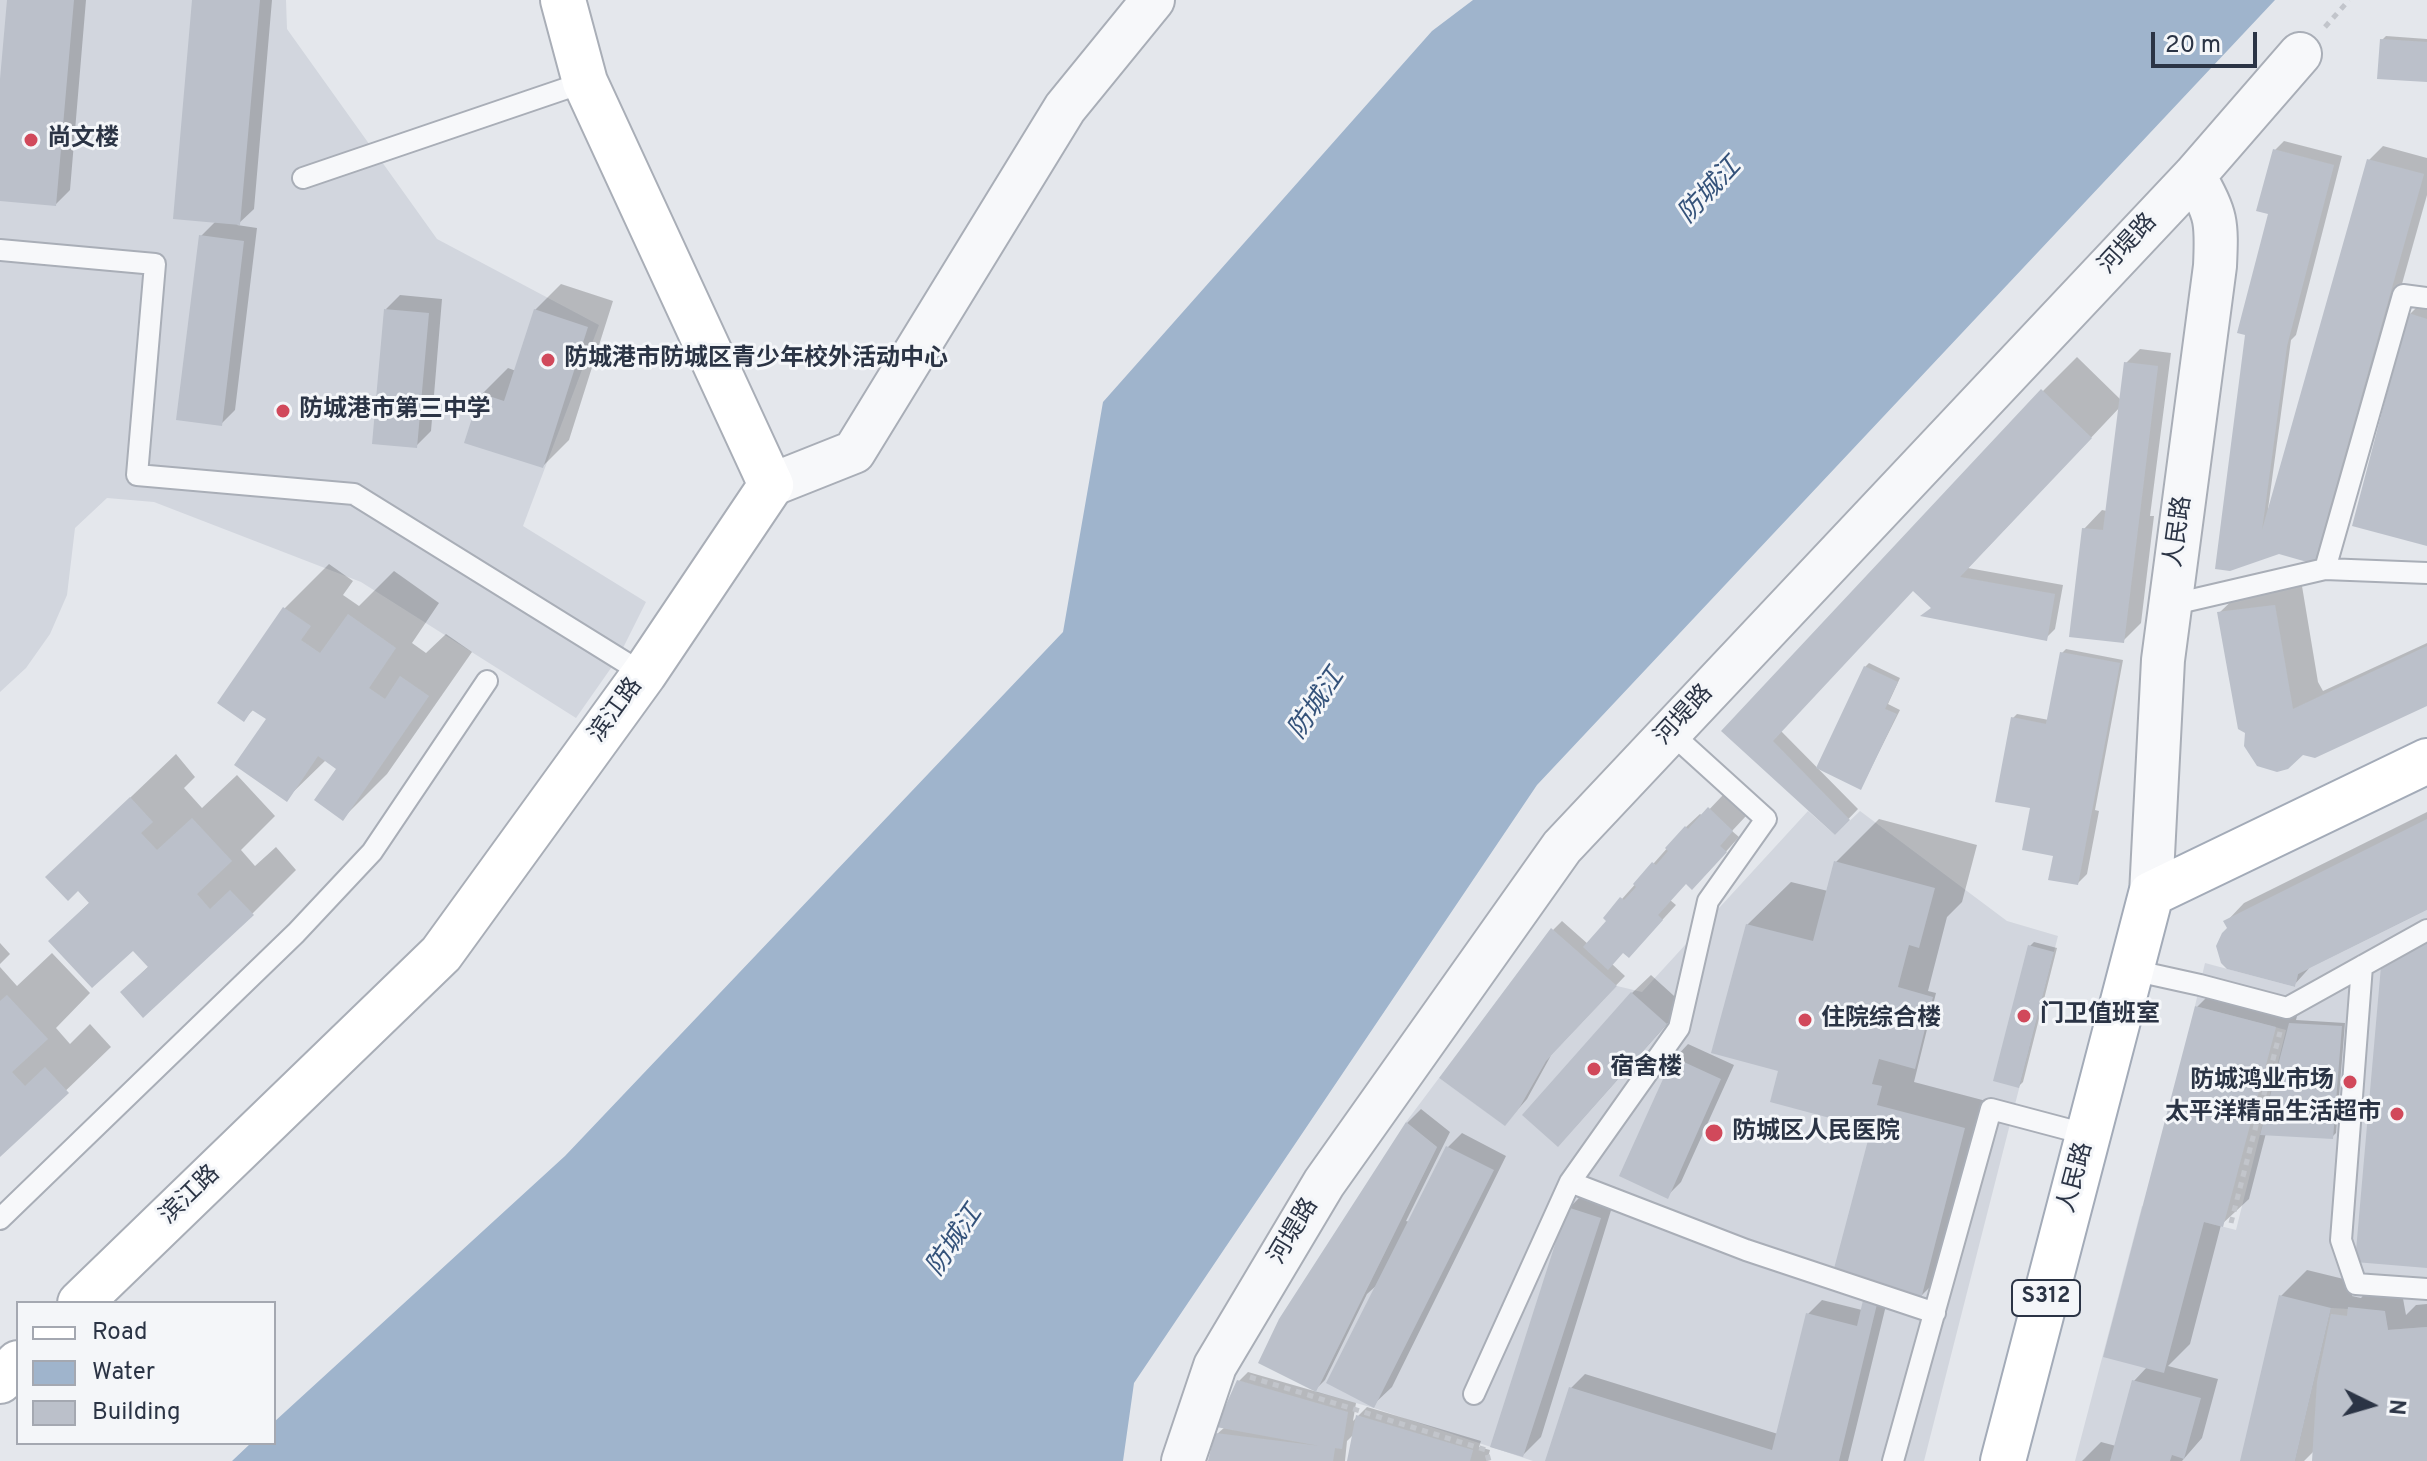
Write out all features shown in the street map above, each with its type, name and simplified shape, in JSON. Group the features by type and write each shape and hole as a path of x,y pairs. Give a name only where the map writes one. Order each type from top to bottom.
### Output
{"street":[{"path":"563,0 585,82 771,485 854,452 1065,108 1153,0"},
{"name":"河堤路","path":"1183,1461 1215,1366 1324,1183 1562,847 2194,176 2300,54"},
{"name":"人民路","path":"2003,1461 2151,894 2163,660 2215,266 2217,231 2211,205 2194,176"},
{"name":"滨江路","path":"82,1301 441,954 644,674 771,485"},
{"path":"2151,894 2427,761"},
{"path":"0,1381 16,1365"}],"lane":[{"path":"303,178 585,82"},
{"path":"0,250 155,264 137,475 354,494 644,674"},
{"path":"2325,569 2403,295 2427,298"},
{"path":"2170,605 2325,569 2427,573"},
{"path":"0,1219 296,933 372,852 487,681"},
{"path":"1474,1394 1570,1182 1679,1028 1708,901 1766,819 1670,732"},
{"path":"2132,970 2287,1008 2427,930"},
{"path":"2362,966 2341,1240 2356,1284 2427,1289"},
{"path":"1893,1461 1991,1109 2089,1135"},
{"path":"1570,1182 1746,1250 1935,1313"}],"path":[{"path":"2231,1223 2287,1008"},
{"path":"1215,1366 1486,1450 1489,1461"}],"shaded area":[{"name":"防城港市第三中学","path":"0,0 286,0 287,29 437,239 599,325 523,526 646,602 618,658 576,718 361,582 154,502 107,498 75,528 67,595 50,634 26,668 0,692"},
{"name":"防城区人民医院","path":"1808,811 1835,835 1860,811 2007,921 2058,936 1924,1461 1533,1461 1316,1392 1437,1147 1406,1122 1439,1078 1505,1125 1518,1110 1546,1061 1617,986 1642,992"},
{"path":"2427,910 2427,1327 2388,1330 2384,1311 2331,1308 2295,1461 2075,1461 2142,1206 2236,1230 2286,1030 2195,1006 2205,963 2295,987 2298,974"}],"water":[{"name":"防城江","path":"1473,0 2275,0 1537,785 1134,1383 1123,1461 232,1461 249,1445 276,1445 276,1420 565,1156 1063,632 1103,402 1432,31"}],"building":[{"name":"尚文楼","path":"7,0 74,0 56,206 0,201 0,79"},
{"path":"192,0 260,0 240,225 173,219"},
{"path":"2380,39 2427,42 2427,82 2377,79"},
{"path":"2273,149 2334,165 2287,346 2262,530 2367,159 2424,174 2314,564 2279,554 2230,571 2215,569 2245,335 2237,333 2268,214 2256,211"},
{"path":"199,235 244,241 222,426 176,420"},
{"path":"384,309 429,313 417,448 372,444"},
{"name":"防城港市防城区青少年校外活动中心","path":"534,309 588,327 543,468 464,443 480,393 504,401"},
{"path":"2408,313 2427,319 2427,546 2352,526"},
{"path":"2124,362 2158,366 2124,643 2069,637 2082,528 2103,530"},
{"path":"2041,389 2092,438 1960,577 2055,594 2047,641 1920,616 1931,608 1913,591 1773,741 1850,820 1835,835 1721,731"},
{"path":"2275,605 2293,709 2427,646 2427,706 2315,758 2303,755 2288,769 2277,772 2257,766 2244,746 2245,733 2238,729 2217,612"},
{"path":"283,607 311,626 301,640 320,653 348,614 396,648 369,688 385,699 400,676 429,696 343,821 314,800 336,769 318,756 287,802 234,765 266,719 252,710 244,722 217,703"},
{"path":"2060,652 2120,663 2078,885 2048,880 2053,856 2022,850 2030,808 1995,802 2011,717 2046,724"},
{"path":"1864,666 1898,682 1885,709 1897,714 1861,790 1816,768"},
{"path":"130,797 153,822 141,833 157,850 192,818 232,861 197,894 210,909 230,890 254,915 143,1018 120,992 148,967 133,951 92,988 48,941 89,903 78,891 68,901 45,877"},
{"path":"1708,807 1733,831 1720,846 1727,852 1692,890 1686,884 1658,915 1663,920 1629,958 1623,953 1608,970 1583,947 1606,921 1603,918 1620,897 1624,900 1652,862 1656,865 1668,851 1665,848"},
{"path":"2427,819 2427,910 2298,974 2295,987 2227,969 2221,963 2216,946 2227,928 2223,921"},
{"name":"住院综合楼","path":"1834,861 1935,888 1919,948 1909,945 1898,987 1933,997 1915,1069 1879,1059 1872,1084 1882,1086 1877,1105 1965,1128 1921,1299 1832,1276 1871,1129 1770,1102 1778,1071 1711,1053 1746,924 1813,941"},
{"path":"1551,928 1617,986 1546,1061 1518,1110 1505,1126 1439,1078"},
{"name":"太平洋精品生活超市","path":"2427,940 2427,1268 2355,1262 2381,966"},
{"name":"门卫值班室","path":"2028,945 2054,952 2019,1088 1993,1081"},
{"name":"宿舍楼","path":"1631,992 1667,1024 1558,1147 1522,1115"},
{"path":"7,995 48,1039 12,1072 25,1086 45,1067 69,1093 0,1157 0,1001"},
{"path":"2195,1006 2276,1027 2223,1227 2204,1222 2164,1373 2103,1357"},
{"path":"2289,1023 2342,1026 2333,1139 2260,1135"},
{"path":"1673,1057 1721,1079 1668,1199 1619,1176"},
{"path":"1406,1122 1437,1147 1316,1392 1258,1363 1279,1319"},
{"path":"1446,1146 1494,1170 1374,1408 1326,1383"},
{"path":"1567,1207 1601,1218 1523,1457 1490,1447"},
{"path":"2279,1295 2331,1308 2295,1461 2240,1461"},
{"path":"1864,1296 1878,1300 1839,1461 1545,1461 1569,1387 1772,1450 1806,1313 1857,1326"},
{"path":"2348,1307 2385,1311 2388,1330 2427,1327 2427,1461 2312,1461 2317,1382 2331,1314 2347,1316"},
{"path":"1237,1380 1348,1412 1342,1449 1335,1448 1333,1461 1208,1461 1215,1433 1320,1446 1216,1427"},
{"path":"2132,1380 2201,1398 2184,1459 2172,1455 2170,1461 2110,1461"},
{"path":"1356,1415 1473,1450 1470,1461 1347,1461"}],"place":[{"name":"尚文楼","path":"31,140"},
{"name":"防城港市防城区青少年校外活动中心","path":"548,360"},
{"name":"防城港市第三中学","path":"283,411"},
{"name":"门卫值班室","path":"2024,1016"},
{"name":"住院综合楼","path":"1805,1020"},
{"name":"宿舍楼","path":"1594,1069"},
{"name":"防城鸿业市场","path":"2350,1082"},
{"name":"太平洋精品生活超市","path":"2397,1114"},
{"name":"防城区人民医院","path":"1714,1133"}]}
